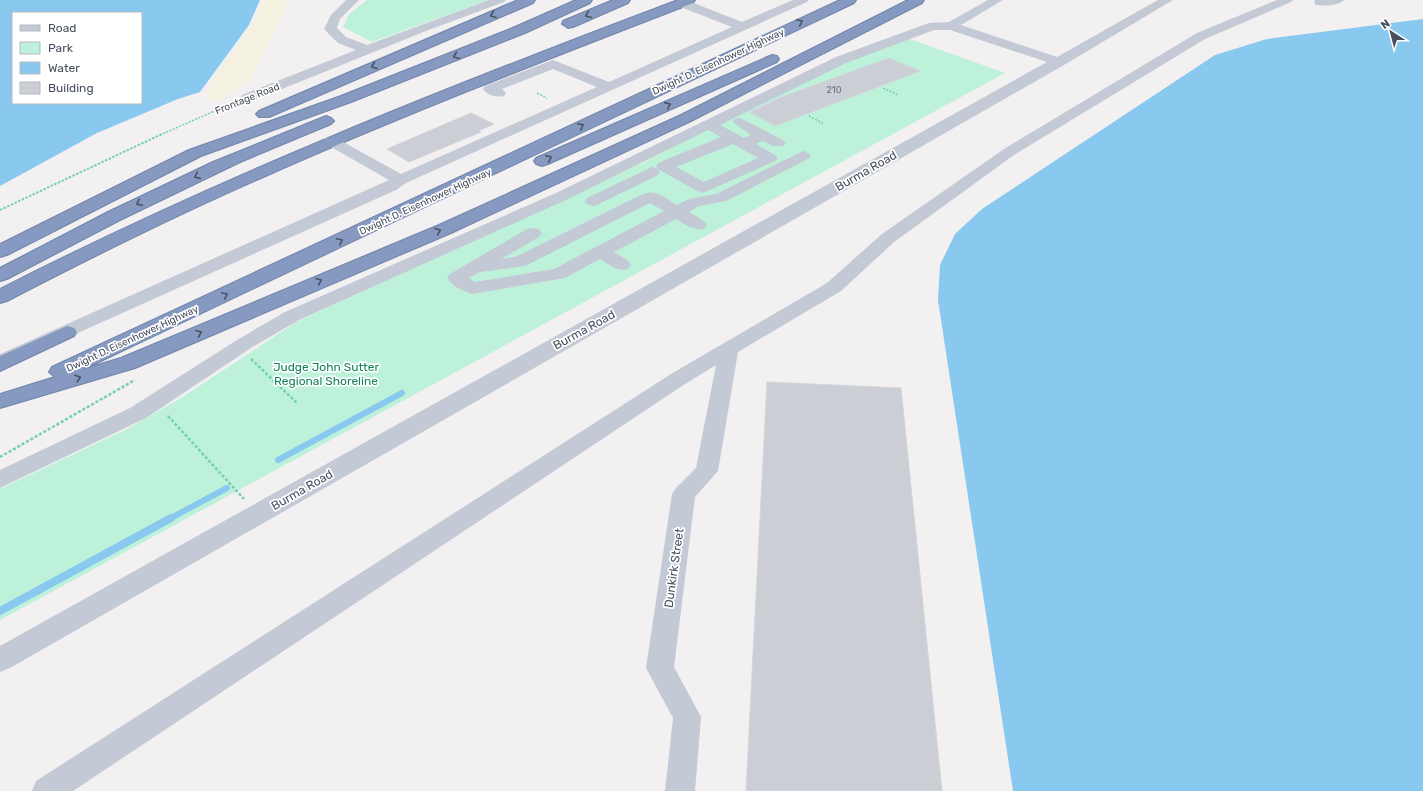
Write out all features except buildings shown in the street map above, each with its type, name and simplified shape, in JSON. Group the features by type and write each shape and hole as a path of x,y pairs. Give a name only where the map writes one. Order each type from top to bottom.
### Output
{"highway":[{"path":"195,153 358,94 487,44 586,0"},
{"path":"220,166 624,0"},
{"path":"0,286 190,193 275,156 662,0"},
{"name":"Dwight D. Eisenhower Highway","path":"0,401 445,191 621,106 850,0"},
{"path":"445,191 520,170 907,0"},
{"path":"0,401 128,363 445,229 686,118 918,0"},
{"path":"0,251 195,153 306,104 462,42 533,4"},
{"path":"0,244 239,126 533,4"},
{"path":"0,297 139,226 258,171 559,49 689,4"},
{"path":"0,275 114,216 220,166 358,94"},
{"path":"0,363 67,332"}],"street":[{"path":"353,0 335,18 330,29 342,40 367,50"},
{"name":"Frontage Road","path":"247,98 416,30 500,0"},
{"path":"67,332 608,86 803,0"},
{"path":"951,26 997,0"},
{"name":"Burma Road","path":"0,660 1167,0"},
{"path":"48,791 678,379 834,287 888,238 1009,152 1201,36 1287,0"},
{"path":"1320,2 1338,0"},
{"path":"689,4 743,27"},
{"path":"0,480 138,413 244,344 287,319 562,196 841,60 933,26 951,26 1059,62"},
{"path":"499,93 490,89 553,64 608,86"},
{"path":"740,122 778,143"},
{"path":"708,124 738,140 770,158 703,188 664,166 738,140 762,135"},
{"path":"331,141 400,180"},
{"path":"533,233 456,278 472,288 559,274 695,202 720,198 803,156"},
{"path":"593,201 652,172"},
{"path":"0,355 384,183 400,180"},
{"path":"622,186 651,196 698,225"},
{"path":"471,269 519,262 651,196"},
{"path":"601,252 622,265"},
{"name":"Dunkirk Street","path":"680,791 687,717 660,668 684,494 707,472 729,349"}],"path":[{"path":"883,88 898,95"},
{"name":"Frontage Road","path":"0,210 168,131 247,98"},
{"path":"809,116 824,124"},
{"path":"246,354 298,404"},
{"path":"166,415 170,417 246,501 228,514 238,525"}],"green space":[{"path":"367,0 488,0 372,42 343,27 349,14"},
{"name":"Judge John Sutter Regional Shoreline","path":"910,39 1005,73 0,620 0,489 129,428 181,398 298,321 647,161 727,118 845,61"}],"sand":[{"path":"263,0 288,0 256,70 247,83 236,91 217,99 207,99 206,91 252,24"}],"water":[{"path":"0,0 260,0 249,25 200,92 178,99 97,133 0,186"},
{"path":"1423,19 1423,791 1013,791 938,300 940,265 955,234 982,209 1215,55 1267,39"}],"waterway":[{"path":"278,460 402,393"},
{"path":"169,519 227,488"},
{"path":"0,611 171,518"}]}
